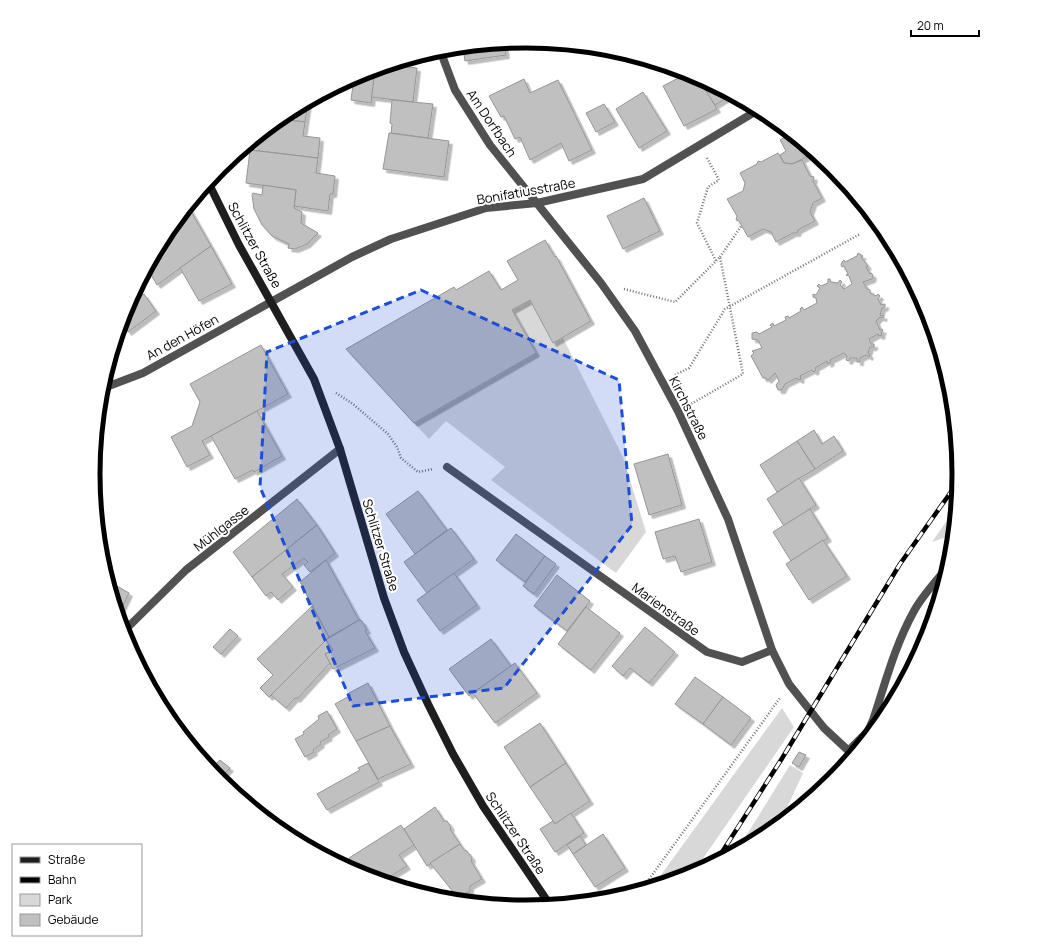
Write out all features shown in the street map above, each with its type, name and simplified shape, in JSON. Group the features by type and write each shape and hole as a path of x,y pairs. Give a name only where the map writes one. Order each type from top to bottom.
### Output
{"main road":[{"name":"Schlitzer Straße","path":"211,187 239,245 272,300 314,379 340,449 384,598 404,652 428,704 453,754 483,806 546,899"}],"street":[{"name":"Am Dorfbach","path":"442,56 455,90 490,145 537,203"},
{"name":"Bonifatiusstraße","path":"272,300 352,257 391,239 486,208 537,203 643,179 752,114"},
{"name":"Kirchstraße","path":"537,203 601,283 634,331 678,411 728,519 772,650"},
{"name":"An den Höfen","path":"109,386 143,372 272,300"},
{"name":"Mühlgasse","path":"128,627 186,570 340,449"},
{"name":"Marienstraße","path":"447,467 706,652 742,662 772,650"},
{"path":"873,720 900,639 914,611 938,578"},
{"path":"772,650 789,684 824,728 849,751"}],"path":[{"path":"700,145 719,180 708,186 697,223 716,261"},
{"path":"601,283 675,302 720,257 742,226"},
{"path":"662,382 689,368 725,310 860,234"},
{"path":"699,400 744,374 720,257"},
{"path":"314,379 353,404 388,434 397,447 401,458 418,472 447,467"},
{"path":"647,882 698,810 742,752 789,684"}],"highlighted area":[{"path":"421,290 619,380 632,525 504,688 353,706 260,487 267,352"}],"green space":[{"path":"530,300 553,343 563,338 623,457 646,532 616,573 491,480 505,467 446,421 429,439 414,423 536,353 512,310"},
{"path":"949,517 947,537 932,542"},
{"path":"782,708 794,727 700,863 659,878"},
{"path":"790,765 803,773 785,812 744,839"}],"building":[{"path":"505,49 506,55 465,61 464,53"},
{"path":"404,67 417,68 413,102 371,97 374,76"},
{"path":"374,76 371,103 351,100 353,84"},
{"path":"680,77 689,80 704,87 717,109 684,126 663,86"},
{"path":"524,79 530,93 558,80 592,150 569,161 561,143 530,160 520,137 515,139 504,116 501,117 489,96"},
{"path":"703,87 724,98 725,99 715,105"},
{"path":"643,92 667,131 639,148 616,109"},
{"path":"392,100 433,104 428,138 391,133 392,124 390,123"},
{"path":"604,104 615,122 596,132 586,113"},
{"path":"307,109 305,122 289,120"},
{"path":"289,120 305,122 303,136 320,138 318,158 250,150 266,136"},
{"path":"389,133 449,141 444,177 383,169"},
{"path":"786,137 808,156 792,164 784,163 780,155 786,151 780,140"},
{"path":"250,150 318,158 316,173 335,176 333,194 330,194 328,211 294,206 296,190 246,183"},
{"path":"778,153 784,163 792,164 802,160 810,176 814,177 813,181 822,198 813,203 810,212 815,221 798,230 797,233 793,233 776,242 771,232 763,229 748,237 739,221 736,220 737,216 727,199 743,191 745,183 740,173 757,164 758,161 761,162"},
{"path":"263,185 296,190 294,208 302,212 301,223 318,233 307,244 295,249 288,248 289,244 272,236 262,225 254,209 252,195 253,193 262,195"},
{"path":"644,198 660,231 623,249 607,216"},
{"path":"191,211 211,246 157,285 150,273 171,237"},
{"path":"545,240 555,257 556,256 591,321 553,343 530,300 512,310 536,353 414,423 346,349 454,287 456,290 489,271 501,290 518,280 507,261"},
{"path":"211,246 232,284 199,301 180,268"},
{"path":"858,253 863,256 861,257 868,266 866,267 870,274 871,273 873,275 872,279 863,282 867,289 870,290 870,293 876,296 878,294 880,296 878,299 881,305 885,304 885,307 882,308 880,315 884,316 883,318 880,317 876,321 880,330 882,329 883,331 881,332 882,335 879,336 878,334 869,339 871,344 874,344 874,347 870,347 868,353 870,355 869,357 866,355 860,358 860,362 857,362 857,358 850,358 849,361 846,360 847,356 844,353 830,360 831,362 828,364 827,361 815,368 816,370 814,372 812,370 800,376 801,379 799,380 797,378 785,384 782,390 778,390 776,385 779,381 775,373 768,380 763,378 751,356 754,353 752,351 762,348 758,340 752,339 752,333 757,332 759,334 772,327 770,325 773,323 774,326 786,320 785,317 788,316 789,318 801,311 800,309 802,307 804,310 817,303 816,298 813,297 813,294 816,295 820,288 817,286 819,284 821,286 828,283 828,279 830,279 831,282 838,283 840,280 842,282 840,285 844,289 852,284 849,276 846,275 848,274 844,266 842,267 841,265 844,260 845,262 857,256"},
{"path":"144,294 156,311 128,332 125,328 137,299"},
{"path":"261,345 288,394 202,441 210,455 187,467 171,437 192,426 200,402 190,384"},
{"path":"257,411 282,456 254,472 253,470 235,479 211,436"},
{"path":"814,430 822,444 834,436 843,451 815,469 797,441"},
{"path":"797,441 815,469 777,492 760,465"},
{"path":"668,454 682,505 649,515 634,464"},
{"path":"799,478 816,505 784,526 767,499"},
{"path":"418,491 447,530 415,554 386,514"},
{"path":"297,499 317,525 252,577 233,552"},
{"path":"810,509 828,538 791,561 773,532"},
{"path":"699,519 712,562 681,572 675,556 663,559 655,532"},
{"path":"317,525 335,553 310,572 304,565 308,562 304,558 282,574 293,587 278,600 271,592 266,596 252,577"},
{"path":"451,528 474,559 427,593 404,562"},
{"path":"516,534 545,556 525,582 496,560"},
{"path":"823,540 847,576 809,600 786,564"},
{"path":"545,556 556,564 534,594 523,586"},
{"path":"326,560 359,620 329,637 300,582"},
{"path":"454,573 477,605 440,631 417,600"},
{"path":"557,575 590,601 567,631 534,606"},
{"path":"114,585 129,593 121,609"},
{"path":"312,606 329,637 269,697 260,688 273,675 257,659"},
{"path":"586,607 620,633 591,670 558,644"},
{"path":"359,620 362,621 367,630 365,631 375,648 333,669 325,654 333,650 326,640"},
{"path":"645,627 675,652 649,683 630,668 623,676 612,666"},
{"path":"230,629 238,636 221,654 213,647"},
{"path":"491,639 511,666 469,696 449,669"},
{"path":"326,640 333,650 325,654 330,663 297,699 295,698 286,708 271,695"},
{"path":"515,663 537,693 495,723 473,693"},
{"path":"695,677 723,697 703,724 675,704"},
{"path":"368,683 390,726 356,741 335,704 351,695 349,693"},
{"path":"723,697 751,718 731,745 703,724"},
{"path":"327,711 337,729 328,735 329,737 320,742 321,744 313,750 314,752 305,757 295,739 304,734 303,732 319,719 318,716"},
{"path":"540,723 566,763 530,787 504,747"},
{"path":"390,726 411,764 378,779 356,741"},
{"path":"799,752 806,755 799,767 792,763"},
{"path":"220,760 230,768 224,774 214,765"},
{"path":"368,763 379,782 327,810 317,794 360,770 358,768"},
{"path":"566,763 590,801 555,824 530,787"},
{"path":"435,807 444,821 447,821 451,827 450,829 460,844 427,866 404,829"},
{"path":"571,813 584,833 555,852 540,829 553,821 555,824"},
{"path":"401,825 414,845 399,855 407,866 389,877 362,868 352,863 349,858"},
{"path":"603,834 625,868 595,887 573,854"},
{"path":"580,836 586,845 573,854 567,845"},
{"path":"460,844 472,858 471,861 482,879 470,886 470,891 463,895 455,894 430,863"}],"railway":[{"path":"723,851 781,760 900,564 951,491"}]}
